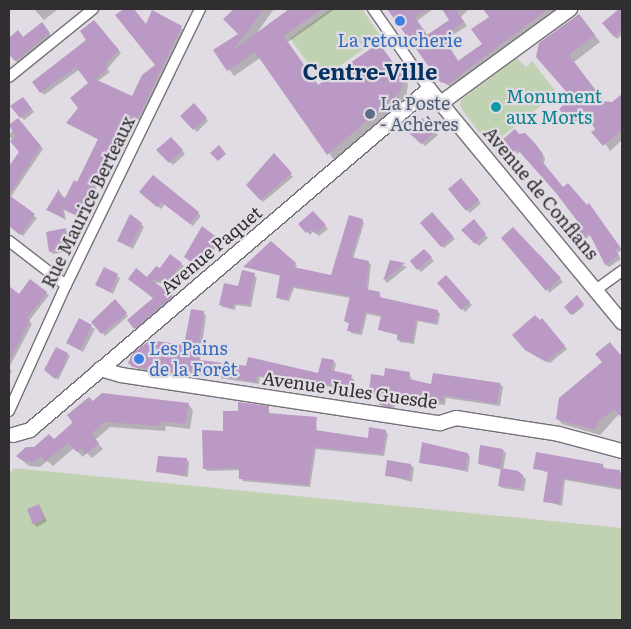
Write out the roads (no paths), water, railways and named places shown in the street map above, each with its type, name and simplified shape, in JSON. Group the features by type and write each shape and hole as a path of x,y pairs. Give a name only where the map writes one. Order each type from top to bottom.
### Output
{"street":[{"path":"9,77 93,9"},
{"name":"Rue Maurice Berteaux","path":"9,411 66,285 200,9"},
{"path":"373,9 429,89"},
{"path":"441,103 570,9"},
{"name":"Avenue de Conflans","path":"429,89 597,289 622,322"},
{"name":"Avenue Paquet","path":"10,435 30,430 429,89"},
{"path":"9,241 66,285"},
{"path":"597,289 622,270"},
{"name":"Avenue Jules Guesde","path":"100,369 121,375 440,423 456,418 559,434 608,444 622,451"}],"place":[{"name":"La retoucherie","path":"400,21"},
{"name":"Monument aux Morts","path":"496,107"},
{"name":"La Poste - Achères","path":"370,114"},
{"name":"Les Pains de la Forêt","path":"139,359"}],"district":[{"name":"Centre-Ville","path":"370,71"}]}
